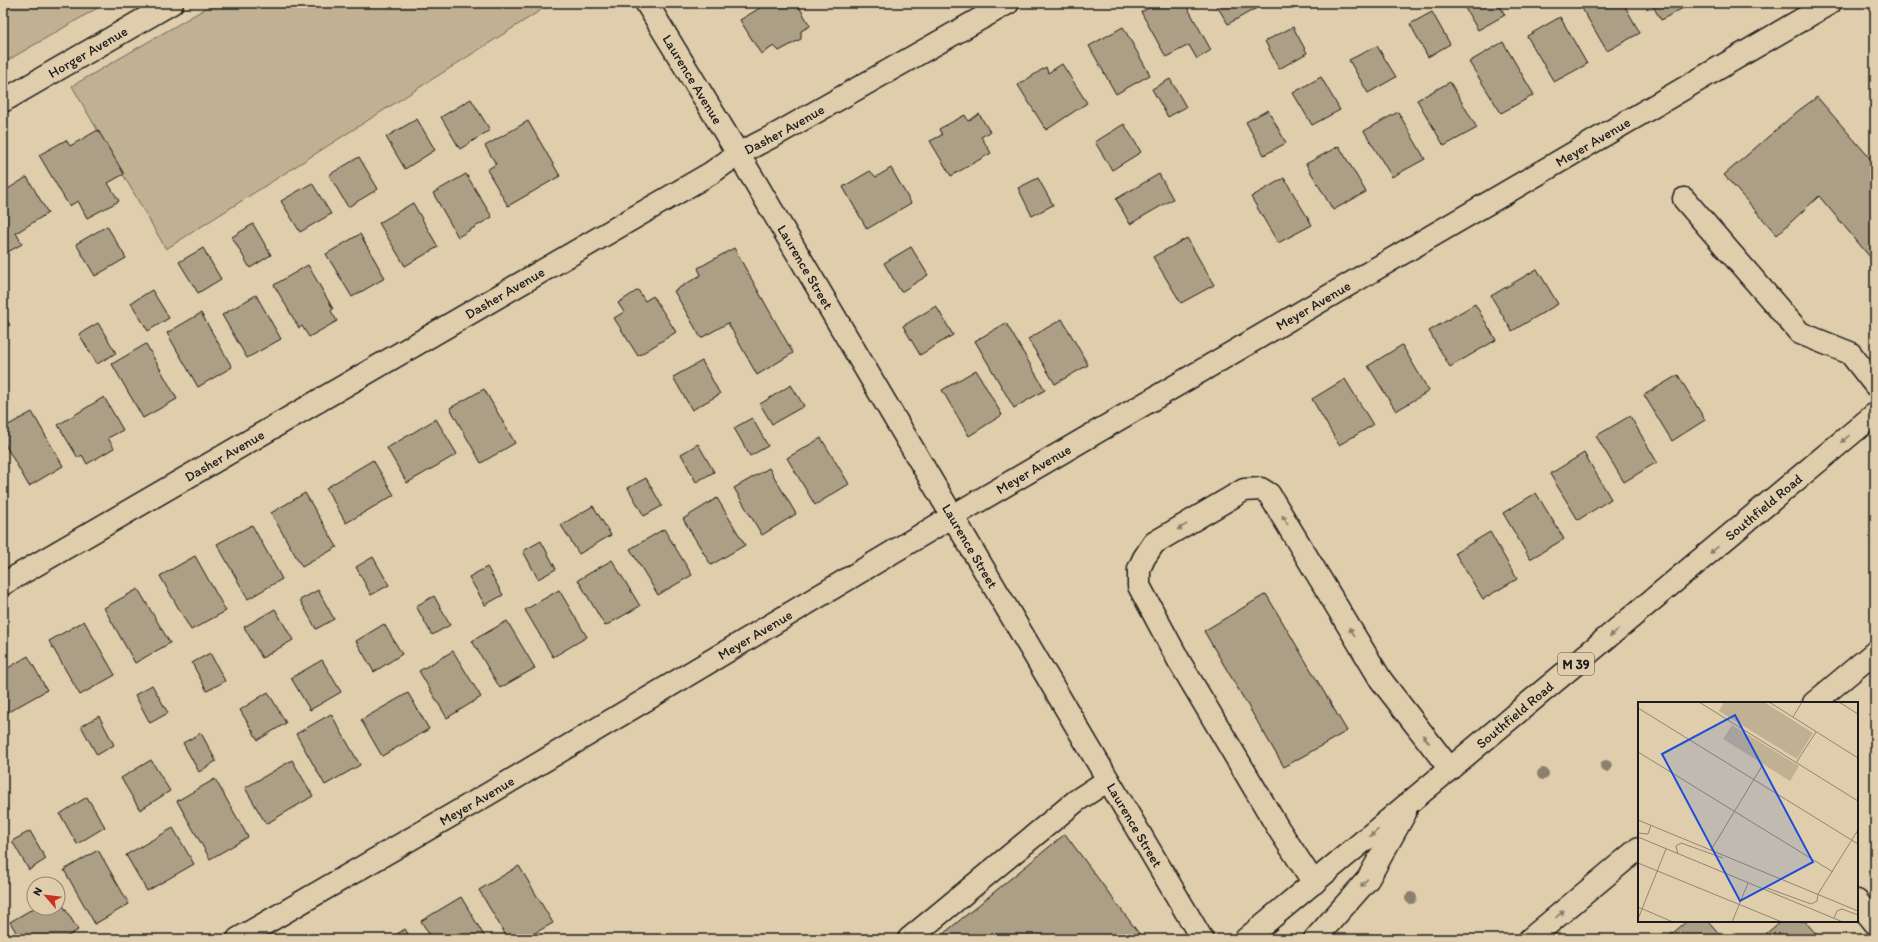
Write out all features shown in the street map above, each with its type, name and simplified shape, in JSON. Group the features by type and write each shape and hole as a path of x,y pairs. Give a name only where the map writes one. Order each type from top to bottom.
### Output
{"main road":[{"name":"Horger Avenue","path":"3,101 172,3"},
{"name":"Dasher Avenue","path":"3,584 711,173 738,154 784,130 1008,3"},
{"name":"Meyer Avenue","path":"238,939 490,793 953,516 1830,3"},
{"name":"Laurence Avenue","path":"647,4 738,154"},
{"name":"Laurence Street","path":"738,154 1202,939"},
{"path":"1684,199 1800,333 1850,353 1875,384"},
{"name":"Southfield Road","path":"1246,939 1875,414"},
{"path":"1314,883 1278,828 1191,681 1139,586 1139,569 1144,558 1154,544 1244,490 1261,489 1270,494 1381,680 1450,769"},
{"path":"1815,702 1867,659 1875,639"},
{"path":"909,939 1076,801 1108,780"},
{"path":"1315,939 1368,878 1412,801"},
{"path":"1530,939 1638,849"},
{"path":"1858,902 1875,923"}],"shaded area":[{"path":"3,3 106,3 3,63"},
{"path":"215,3 552,3 166,249 72,86"}],"building":[{"path":"768,3 797,3 810,26 801,31 801,39 779,51 774,46 761,54 740,20"},
{"path":"1152,3 1185,3 1211,50 1197,59 1189,45 1166,57 1141,12 1153,6"},
{"path":"1215,3 1261,3 1262,5 1228,24"},
{"path":"1462,3 1498,3 1505,15 1478,30"},
{"path":"1583,3 1623,3 1640,33 1607,51 1580,5"},
{"path":"1651,3 1692,3 1661,20"},
{"path":"1432,12 1450,44 1428,57 1410,24"},
{"path":"1560,17 1587,64 1554,82 1527,36"},
{"path":"1123,27 1150,75 1116,94 1089,46"},
{"path":"1293,27 1307,53 1279,69 1265,41"},
{"path":"1503,42 1534,95 1501,113 1469,62"},
{"path":"1377,46 1396,77 1368,93 1349,60"},
{"path":"1062,64 1087,103 1046,130 1018,85 1046,67 1048,73"},
{"path":"1321,77 1340,110 1312,125 1293,93"},
{"path":"1170,79 1186,107 1168,117 1152,89"},
{"path":"1450,82 1477,128 1444,146 1417,100"},
{"path":"1817,97 1875,164 1875,263 1819,196 1777,235 1724,175 1798,111"},
{"path":"471,99 490,130 460,149 441,117"},
{"path":"1268,110 1286,143 1264,155 1246,122"},
{"path":"1398,112 1425,159 1392,177 1364,131"},
{"path":"979,114 990,132 981,137 991,153 951,176 930,141 942,135 939,129 965,115 968,121"},
{"path":"417,119 435,150 405,169 386,137"},
{"path":"528,121 560,176 508,206 487,170 496,164 485,146"},
{"path":"1124,124 1141,152 1112,170 1095,142"},
{"path":"98,130 124,174 108,183 119,201 87,218 78,201 69,206 39,155 66,140 70,146"},
{"path":"1339,146 1366,192 1333,210 1306,164"},
{"path":"359,157 378,189 348,207 329,175"},
{"path":"891,168 911,203 867,229 843,187 870,171 876,177"},
{"path":"466,174 492,217 458,237 433,193"},
{"path":"1159,174 1173,199 1130,224 1116,199"},
{"path":"27,177 48,213 16,233 22,244 6,253 3,248 3,192"},
{"path":"1038,178 1053,205 1032,216 1018,188"},
{"path":"1284,178 1312,225 1278,243 1251,197"},
{"path":"312,183 331,214 300,232 281,201"},
{"path":"413,203 438,247 405,266 379,223"},
{"path":"253,224 271,255 250,268 232,237"},
{"path":"107,226 126,258 95,276 76,244"},
{"path":"360,234 385,278 352,297 326,254"},
{"path":"1187,238 1214,285 1181,303 1153,257"},
{"path":"911,247 928,275 901,292 884,263"},
{"path":"203,248 221,279 198,293 179,262"},
{"path":"734,248 793,353 757,375 728,323 701,338 674,291 701,275 698,268"},
{"path":"308,265 333,309 331,311 337,321 309,337 302,326 299,328 274,285"},
{"path":"1537,269 1558,304 1512,331 1491,296"},
{"path":"152,290 169,318 148,331 131,303"},
{"path":"638,290 645,301 653,296 676,332 638,356 614,318 624,312 618,303"},
{"path":"256,295 281,339 247,358 222,315"},
{"path":"1475,304 1496,340 1450,367 1429,331"},
{"path":"936,306 953,335 920,355 903,326"},
{"path":"3,313 10,325 3,329"},
{"path":"201,313 232,367 198,387 167,333"},
{"path":"1062,319 1088,365 1055,384 1028,339"},
{"path":"98,323 116,353 97,364 79,334"},
{"path":"1006,323 1045,390 1014,408 975,341"},
{"path":"146,344 177,399 143,418 112,364"},
{"path":"1402,345 1429,391 1396,411 1368,366"},
{"path":"702,361 720,394 692,410 673,377"},
{"path":"976,370 1002,415 969,436 942,390"},
{"path":"1678,375 1705,420 1672,441 1644,395"},
{"path":"1345,379 1373,425 1339,445 1312,399"},
{"path":"791,385 804,406 772,424 760,404"},
{"path":"484,389 515,443 481,463 450,408"},
{"path":"104,397 123,430 108,438 114,448 87,464 82,455 78,458 58,425"},
{"path":"32,412 63,466 29,486 3,441 3,428"},
{"path":"1630,416 1657,462 1624,482 1596,436"},
{"path":"752,418 768,446 750,456 734,428"},
{"path":"436,419 457,454 407,483 387,448"},
{"path":"821,438 849,484 815,505 787,458"},
{"path":"698,444 714,472 696,482 681,454"},
{"path":"1584,453 1611,499 1578,520 1550,474"},
{"path":"373,460 394,495 346,523 326,488"},
{"path":"769,468 796,514 762,535 734,488"},
{"path":"646,478 662,506 644,516 628,488"},
{"path":"305,493 337,547 302,567 271,513"},
{"path":"1536,493 1564,539 1530,559 1503,513"},
{"path":"717,498 745,545 711,565 683,519"},
{"path":"593,506 611,535 579,554 561,525"},
{"path":"252,525 282,579 248,599 217,544"},
{"path":"664,529 692,575 658,595 630,549"},
{"path":"1490,532 1517,579 1483,599 1455,553"},
{"path":"541,541 556,569 538,579 523,551"},
{"path":"195,556 226,611 191,630 160,576"},
{"path":"373,557 389,585 371,595 356,567"},
{"path":"612,560 640,606 605,626 578,580"},
{"path":"487,567 503,595 485,605 469,577"},
{"path":"138,589 170,643 135,663 104,608"},
{"path":"318,590 334,619 316,629 300,600"},
{"path":"559,590 587,637 553,657 525,610"},
{"path":"1266,594 1347,731 1284,767 1204,631"},
{"path":"434,596 450,625 432,635 416,606"},
{"path":"275,609 293,640 262,658 244,627"},
{"path":"84,621 115,675 80,695 49,641"},
{"path":"507,621 535,668 500,688 472,641"},
{"path":"384,624 402,654 374,672 356,641"},
{"path":"453,651 481,697 447,718 419,671"},
{"path":"210,653 225,681 207,691 192,663"},
{"path":"28,656 47,690 3,715 3,671"},
{"path":"322,660 341,692 310,710 291,678"},
{"path":"152,685 168,713 150,723 135,695"},
{"path":"268,692 286,723 258,740 240,710"},
{"path":"408,693 429,729 382,756 361,720"},
{"path":"331,714 360,765 325,785 296,734"},
{"path":"99,716 114,745 97,755 81,726"},
{"path":"201,733 216,761 199,772 183,743"},
{"path":"151,760 170,791 140,810 121,778"},
{"path":"292,760 313,796 266,824 245,788"},
{"path":"215,779 248,837 210,859 177,801"},
{"path":"87,797 105,827 77,844 60,814"},
{"path":"173,828 194,864 147,891 126,855"},
{"path":"30,831 46,859 29,870 12,841"},
{"path":"1065,834 1140,935 1135,939 937,939"},
{"path":"98,850 129,904 95,924 64,870"},
{"path":"519,866 553,923 524,939 508,939 479,890"},
{"path":"461,897 486,939 432,939 421,921"},
{"path":"66,910 78,930 63,939 20,939 10,922 26,913 26,916 66,916"},
{"path":"1686,922 1709,922 1724,939 1666,939"},
{"path":"1780,922 1806,922 1820,939 1760,939"},
{"path":"405,929 411,939 389,939"}]}
